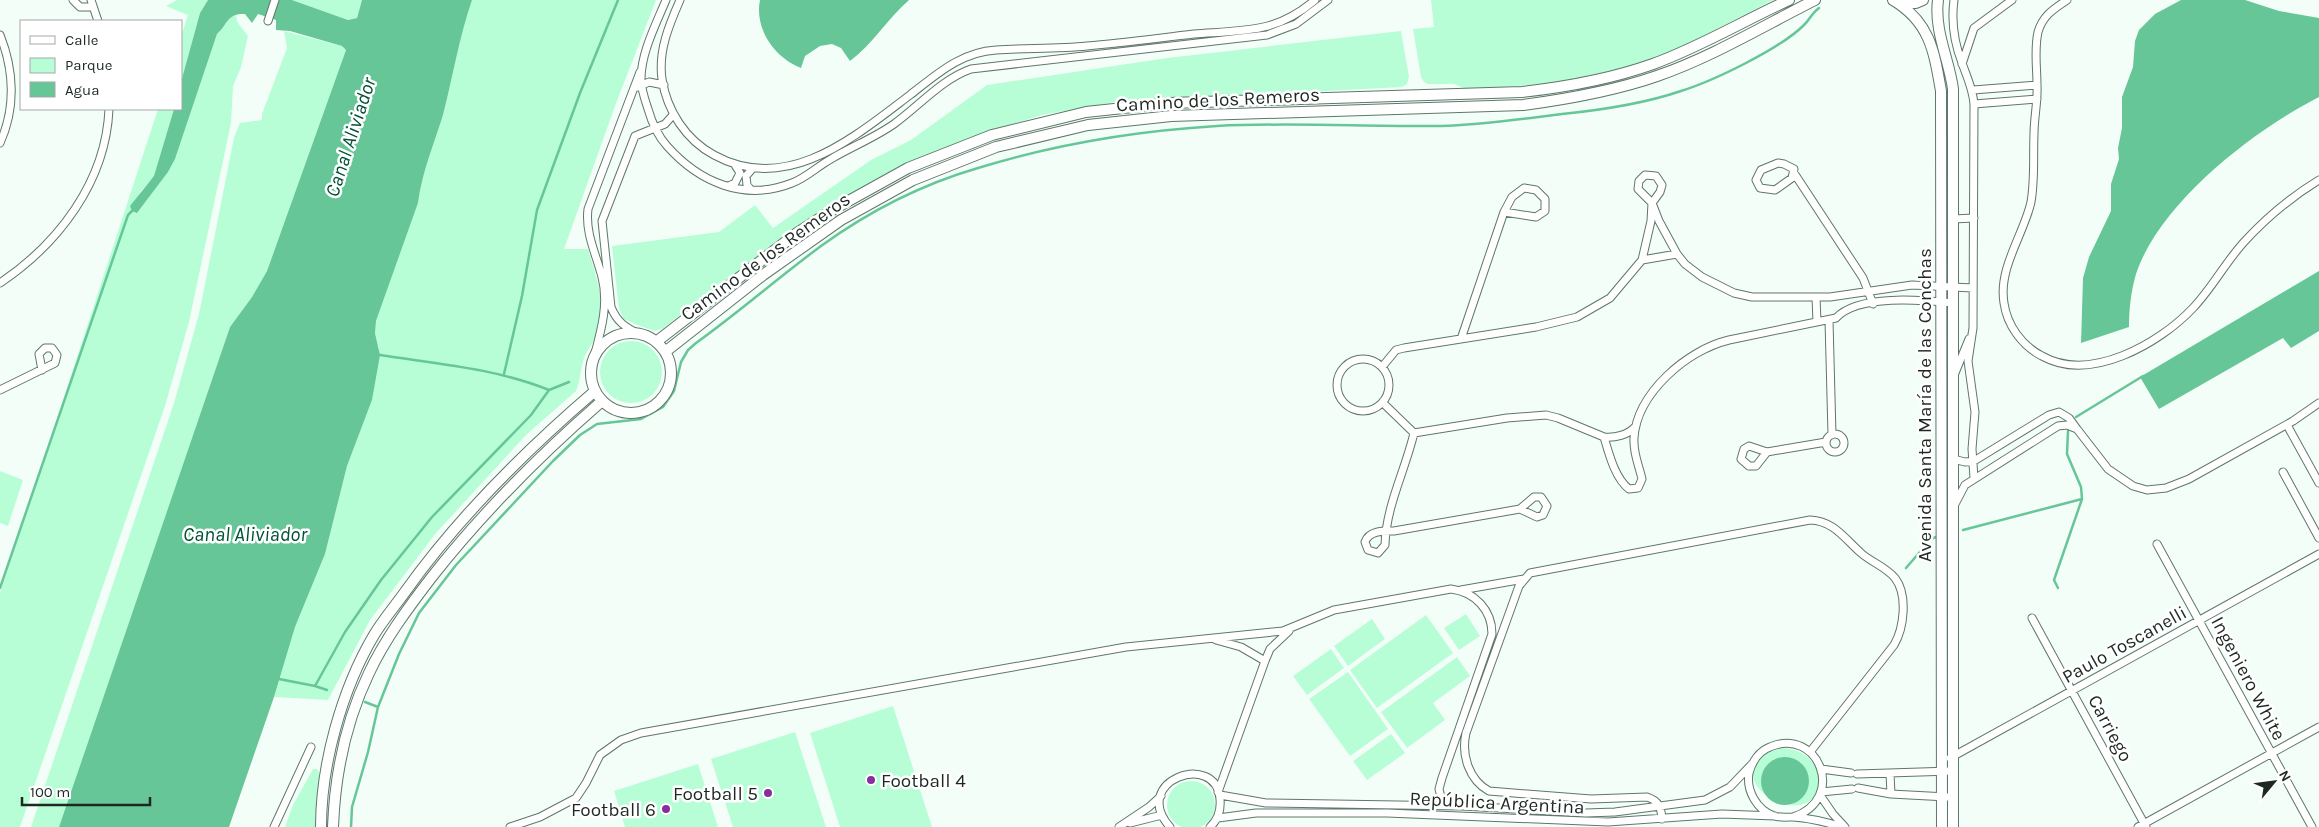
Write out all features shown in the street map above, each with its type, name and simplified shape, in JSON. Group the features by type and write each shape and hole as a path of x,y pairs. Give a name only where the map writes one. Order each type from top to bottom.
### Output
{"main road":[{"name":"Camino de los Remeros","path":"656,342 797,233 834,209 908,168 992,135 1086,112 1170,103 1522,92 1551,88 1618,74 1653,64 1698,45 1789,0"},
{"name":"Camino de los Remeros","path":"665,352 771,269 841,220 913,180 996,148 1088,125 1171,116 1523,105 1553,101 1622,87 1657,76 1703,57 1815,0"},
{"path":"1893,0 1904,3 1923,0"},
{"name":"Avenida Santa María de las Conchas","path":"1893,0 1909,10 1920,21 1936,59 1941,91 1947,758 1947,797 1942,827"},
{"name":"Avenida Santa María de las Conchas","path":"1938,0 1938,28 1953,89 1953,510 1947,758"},
{"path":"628,333 639,334 656,342 665,352 671,373 665,394 658,403 639,413 628,413 617,411 602,401 595,391 591,379 594,357 607,340 628,333"},
{"path":"321,827 323,787 337,726 348,694 374,635 416,576 480,500 537,441 595,391"},
{"path":"333,827 337,774 350,722 369,674 384,645 414,600 472,528 546,450 602,401"},
{"name":"Avenida Santa María de las Conchas","path":"1947,797 1953,827"}],"street":[{"path":"73,0 80,7 92,3 98,20"},
{"path":"268,21 275,0"},
{"path":"594,357 602,330 605,298 602,278 586,221 588,209 666,0"},
{"path":"680,0 667,28 661,62 664,85 673,115 690,137 706,151 735,165 752,169 788,168 822,155 884,114 956,60 980,52 1088,46 1266,26 1295,15 1315,0"},
{"path":"643,63 642,84 654,128 681,161 711,182 751,190 777,188 794,183 829,159 893,125 947,82 971,69 1267,35 1296,24 1328,0"},
{"path":"1954,0 1953,28 1962,65 1973,90 1974,104 1973,328 1968,361 1975,412 1972,449 1974,478"},
{"path":"1962,65 1974,28 2012,0"},
{"path":"2067,0 2049,12 2039,31 2036,62 2037,99 2032,194 2027,218 2007,270 2004,302 2010,322 2024,342 2041,356 2061,364 2080,366 2109,360 2142,346 2174,325 2198,302 2254,232 2277,210 2319,180"},
{"path":"0,35 7,52 12,82 11,110 0,143"},
{"path":"633,90 642,84 650,82 664,85"},
{"path":"1973,90 2037,85"},
{"path":"1974,104 2037,99"},
{"path":"0,283 38,254 74,213 95,170 109,121 109,110"},
{"path":"639,334 624,327 616,318 611,307 602,221 635,136 665,124 673,115"},
{"path":"1794,173 1788,182 1775,190 1765,190 1757,184 1757,176 1761,170 1771,164 1784,164 1794,169 1794,173 1863,278 1873,304"},
{"path":"728,186 738,179 740,173 735,165"},
{"path":"751,190 747,185 746,176 752,169"},
{"path":"1461,338 1504,212 1512,197 1524,188 1536,190 1545,199 1544,211 1536,216 1504,212"},
{"path":"1382,367 1396,350 1565,322 1577,318 1610,298 1642,260 1651,221 1652,203 1659,221 1677,254 1702,277 1734,293 1752,297 1816,297 1870,293 1912,285 1973,288"},
{"path":"1953,219 1974,218"},
{"path":"1642,260 1677,254"},
{"path":"1844,295 1847,308"},
{"path":"1816,297 1817,322"},
{"path":"1604,437 1610,457 1622,480 1627,487 1634,490 1638,488 1642,479 1634,450 1636,427 1662,380 1683,361 1700,350 1728,340 1836,318 1847,308 1904,300 1953,303"},
{"path":"1767,452 1826,442 1832,435 1829,320"},
{"path":"1952,380 1973,328"},
{"path":"1369,360 1382,367 1389,381 1387,396 1383,403 1369,411 1354,410 1341,400 1336,386 1341,370 1353,361 1369,360"},
{"path":"0,390 42,370"},
{"path":"1383,403 1414,433"},
{"path":"1953,459 1965,462 1974,461 2050,415 2059,412 2069,418 2108,469 2132,486 2147,490 2175,486 2287,425 2319,404"},
{"path":"1414,433 1507,418 1546,415 1604,437 1626,434 1636,427"},
{"path":"1953,510 1958,494 1974,478 2058,426 2067,425 2077,429"},
{"path":"2287,425 2319,484"},
{"path":"1414,433 1388,515 1385,531 1520,509"},
{"path":"1826,442 1829,450 1833,452 1842,449 1843,440 1840,436 1832,435"},
{"path":"2283,472 2319,538"},
{"path":"510,827 540,817 576,798 586,784 600,755 621,740 641,733 1126,647 1276,633 1334,610 1451,589 1461,590 1524,579 1539,570 1810,520 1829,524 1873,564 1895,579 1903,599 1900,635 1894,645 1810,752"},
{"name":"Ingeniero White","path":"2157,544 2312,827"},
{"name":"Paulo Toscanelli","path":"1947,758 2073,691 2319,554"},
{"path":"1524,579 1519,586 1466,733 1464,750 1472,774 1482,788 1489,791 1591,799 1647,797 1655,800 1661,807 1662,818"},
{"path":"1443,805 1439,789 1442,778 1492,634 1489,615 1476,600 1461,590"},
{"name":"Carriego","path":"2032,618 2073,691 2142,826"},
{"path":"1210,827 1218,818 1221,808 1219,793 1270,649 1293,627"},
{"path":"1203,639 1241,646 1265,662"},
{"path":"2142,826 2319,726"},
{"path":"1789,743 1810,752 1821,770 1821,793 1843,827 1793,817 1774,816 1761,808 1752,795 1749,774 1752,764 1767,748 1778,744 1789,743"},
{"path":"274,827 311,747"},
{"name":"República Argentina","path":"1219,793 1266,803 1443,805 1595,813 1694,803 1715,796 1730,787 1752,764"},
{"path":"1821,770 1854,774 1947,771"},
{"path":"1890,773 1891,794"},
{"path":"1118,827 1149,807 1161,795 1168,783 1185,774 1205,777 1219,793"},
{"path":"1866,789 1867,774"},
{"path":"1793,817 1810,809 1821,793 1855,788 1891,794 1947,797"},
{"path":"1161,795 1162,815 1170,827"},
{"path":"1322,803 1323,813"},
{"path":"1461,816 1462,806"},
{"name":"República Argentina","path":"1218,818 1256,814 1323,813 1461,816 1595,822 1722,814 1774,816"},
{"path":"1595,813 1595,822"},
{"path":"1118,827 1162,815"}],"green space":[{"path":"177,0 208,0 200,13 182,78 182,34 188,15 166,6"},
{"path":"292,0 362,0 357,18 348,20"},
{"path":"472,0 656,0 615,106 564,249 588,249 601,301 600,322 597,333 584,358 576,391 526,435 436,533 370,620 328,700 274,697 295,627 325,554 347,466 372,400 379,348 375,333 376,321 418,203 422,180 443,115"},
{"path":"1431,0 1773,0 1676,50 1629,66 1579,78 1530,85 1469,90 1454,84 1428,84 1421,77 1413,29 1434,27"},
{"path":"235,13 238,23 248,36 241,67 233,86 231,123 189,322 165,406 20,827 0,827 0,593 158,110 174,110 154,177 140,192 137,213 168,172 175,159 217,34"},
{"path":"284,31 342,46 346,50 267,271 252,297 230,327 59,827 31,827 174,403 199,314 234,138 240,123 262,120 262,114 287,48"},
{"path":"1401,31 1409,77 1407,84 1402,87 1115,102 1042,115 980,134 898,167 838,200 799,225 662,329 655,331 624,319 619,309 612,246 719,232 755,205 773,228 871,160 911,140 987,85 1167,58"},
{"path":"625,341 637,341 653,350 660,360 662,372 660,384 653,394 637,403 625,403 614,398 605,389 600,378 600,366 605,355 614,346"},
{"path":"0,471 23,480 8,526 0,523"},
{"path":"1466,614 1480,636 1459,650 1444,628"},
{"path":"1426,615 1453,653 1377,708 1350,670"},
{"path":"1372,619 1385,639 1348,666 1334,646"},
{"path":"1331,649 1344,668 1307,695 1293,676"},
{"path":"1457,657 1470,676 1433,703 1445,720 1407,748 1381,712"},
{"path":"1348,672 1388,729 1350,756 1309,699"},
{"name":"Football 4","path":"893,706 932,827 840,827 810,733"},
{"name":"Football 5","path":"795,732 826,827 733,827 711,759"},
{"path":"1391,734 1405,753 1367,780 1353,761"},
{"path":"1783,748 1792,749 1808,758 1818,771 1818,789 1814,798 1800,805 1785,804 1794,804 1802,764 1797,760 1783,757 1772,762 1765,769 1762,777 1762,786 1766,794 1760,789 1753,778 1754,766 1763,756"},
{"name":"Football 6","path":"698,764 718,827 625,827 614,791"},
{"path":"313,769 317,769 319,772 317,827 285,827 293,805"},
{"path":"1186,781 1196,781 1204,785 1211,792 1215,800 1215,810 1211,818 1198,828 1184,828 1178,825 1171,818 1167,810 1167,800 1171,792 1178,785"}],"water":[{"name":"Canal Aliviador","path":"208,0 292,0 348,20 357,18 362,0 472,0 443,115 422,180 418,203 376,321 375,333 380,355 372,400 347,466 325,554 295,627 274,697 229,827 59,827 230,327 252,297 267,271 346,50 342,46 290,31 276,30 276,20 258,14 252,23 245,14 231,17 217,34 175,159 168,172 137,213 132,211 130,206 154,176 174,110 182,110 182,78 200,13"},
{"path":"760,0 909,0 866,47 850,61 841,48 832,44 820,46 805,56 801,68 775,50 763,32 759,11"},
{"path":"2181,0 2245,0 2279,11 2319,18 2319,97 2266,128 2212,171 2187,195 2148,247 2136,274 2129,314 2129,327 2081,343 2083,278 2089,257 2111,211 2111,184 2119,159 2118,148 2122,128 2122,97 2133,67 2135,41 2139,30 2155,14"},
{"path":"2319,271 2319,331 2291,348 2283,338 2159,409 2140,377"},
{"path":"1785,757 1794,759 1802,764 1807,772 1809,781 1807,790 1802,798 1794,803 1785,805 1776,803 1768,798 1763,790 1761,781 1763,772 1768,764 1776,759"}],"waterway":[{"path":"504,374 522,296 537,210 580,93 618,0"},
{"path":"351,827 352,807 368,752 378,707 399,654 419,613 456,565 553,461 580,435 597,424 641,419 663,407 674,391 681,362 688,350 821,246 896,200 957,175 1037,152 1066,145 1156,131 1245,125 1456,125 1502,122 1592,111 1637,103 1667,96 1746,63 1793,34 1819,8"},
{"path":"0,588 128,215 132,211"},
{"path":"380,355 487,372 549,390"},
{"path":"2076,417 2143,376"},
{"path":"279,679 315,686 345,632 381,580 432,517 531,415 549,390 569,382"},
{"path":"2068,431 2067,454 2081,487 2082,499"},
{"path":"1963,530 2082,499 2054,580 2058,588"},
{"path":"1906,568 1931,539 1936,537"},
{"path":"315,686 327,690"},
{"path":"365,702 378,707"}],"place":[{"name":"Football 4","path":"871,780"},
{"name":"Football 5","path":"768,793"},
{"name":"Football 6","path":"666,809"}]}
